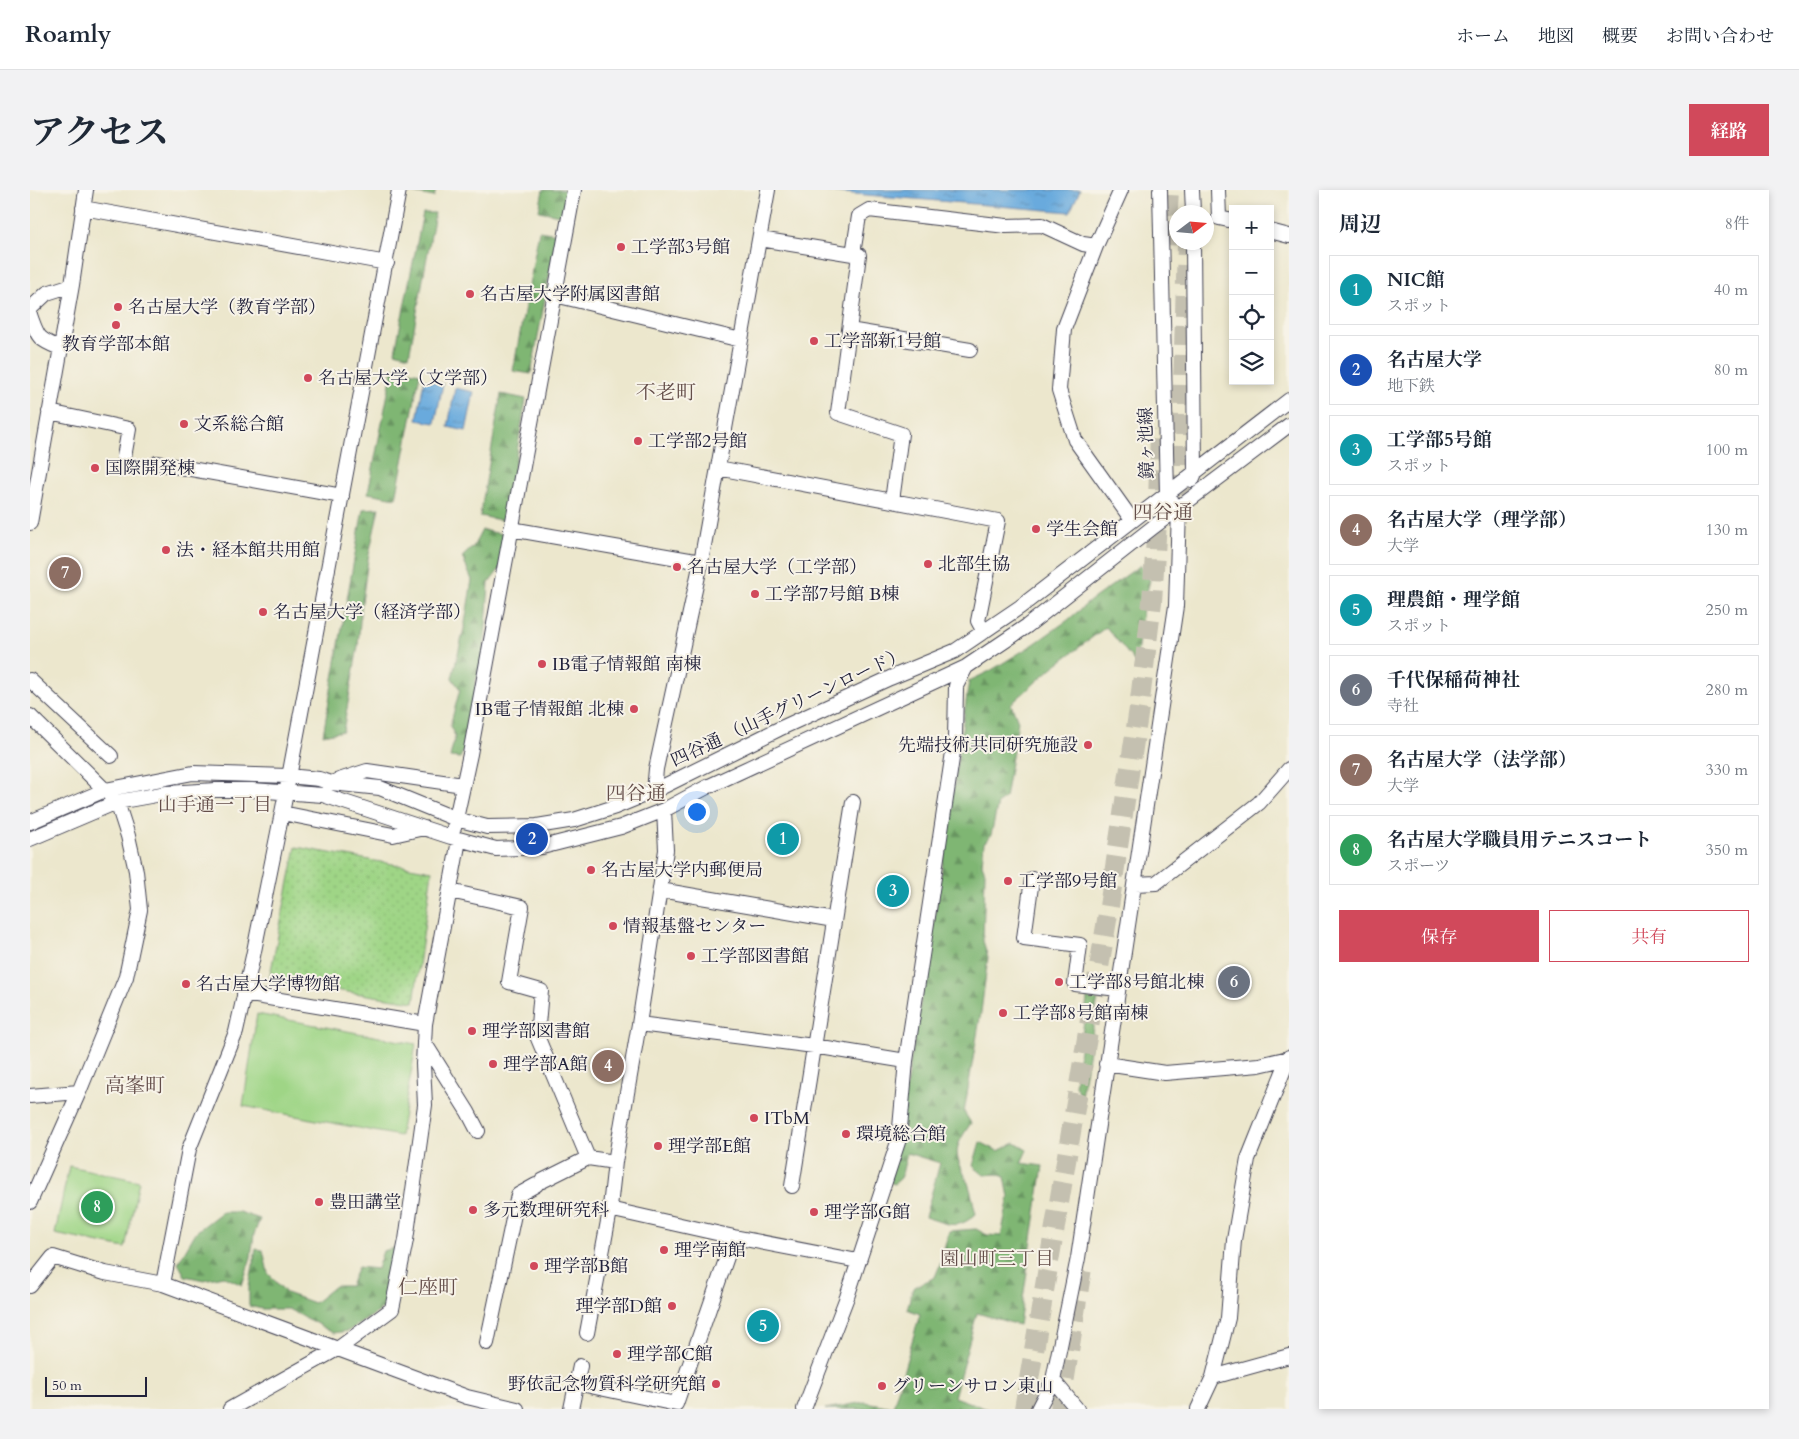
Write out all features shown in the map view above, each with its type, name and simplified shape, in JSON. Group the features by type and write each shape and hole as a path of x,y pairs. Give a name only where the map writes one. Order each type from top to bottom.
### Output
{"street":[{"path":"30,523 72,285 86,190"},
{"path":"163,1284 188,1149 236,1032 253,956 286,793 399,190"},
{"path":"230,1409 339,1348 392,1309 406,1240 425,1105 423,1064 425,1024 450,891 456,819 470,754 574,190"},
{"path":"654,791 656,770 701,562 768,190"},
{"path":"1121,190 1096,246 1064,330 1059,390 1075,440 1132,520"},
{"name":"鏡ヶ池線","path":"1160,190 1166,494 1179,509"},
{"path":"1192,190 1193,205"},
{"path":"1218,190 1219,218 1229,220"},
{"path":"83,208 387,262"},
{"path":"853,254 859,216 869,210 1006,226 1042,225 1084,244 1096,246"},
{"path":"1274,232 1289,236"},
{"path":"760,239 859,255 838,413 901,434 892,501"},
{"path":"1038,1409 1053,1380 1078,1258 1176,606 1179,509 1195,473 1193,250"},
{"path":"30,309 47,293 72,285"},
{"path":"555,295 741,340"},
{"path":"30,315 42,341 60,348"},
{"path":"849,330 970,350"},
{"name":"四谷通 （山手グリーンロード）","path":"30,822 105,790 193,773 288,776 380,788 456,819 487,827 537,826 574,820 614,807 654,791 787,725 955,651 1020,607 1289,400"},
{"path":"49,412 130,429 124,457"},
{"path":"30,839 117,802 167,793 252,790 323,795 455,838 496,849 542,847 621,827 664,810 707,787 966,667 1027,626 1152,528 1289,425"},
{"path":"157,462 342,496"},
{"path":"718,468 998,521 978,621 984,632"},
{"path":"511,529 701,562"},
{"path":"804,1409 847,1297 899,1139 906,1061 955,739 956,686 966,667"},
{"path":"30,680 111,756"},
{"path":"30,716 117,802 136,870 140,910 126,977 79,1092 30,1202"},
{"path":"1135,884 1156,883 1259,803 1289,769"},
{"path":"331,783 367,770 462,786"},
{"path":"792,1186 852,802"},
{"path":"587,1333 609,1209 666,850 664,810"},
{"path":"282,813 394,835 424,828"},
{"path":"1032,879 1024,938 1080,945 1075,984 1118,989"},
{"path":"660,890 834,920"},
{"path":"450,891 522,908 509,982 542,991 537,1036 588,1158"},
{"path":"244,994 425,1024"},
{"path":"639,1024 814,1046 906,1061"},
{"path":"424,1042 478,1131"},
{"path":"1106,1064 1165,1073 1258,1066 1289,1058"},
{"path":"1198,1409 1213,1377 1228,1318 1234,1240 1248,1159 1289,1058"},
{"path":"30,1096 79,1092"},
{"path":"487,1343 518,1195 588,1158 615,1162"},
{"path":"609,1209 730,1247 858,1261"},
{"path":"576,1383 676,1404 730,1247"},
{"path":"30,1286 53,1257 105,1273 163,1284 467,1397 517,1409"},
{"path":"1213,1377 1289,1356"},
{"path":"571,1409 580,1366"},
{"path":"1053,1380 1076,1409"}],"green space":[{"path":"414,190 436,190 434,197 413,193"},
{"path":"543,190 568,190 564,216 539,211"},
{"path":"423,213 435,213 409,356 395,352"},
{"path":"539,231 557,234 531,374 513,371"},
{"path":"393,368 420,373 396,498 368,493"},
{"path":"501,394 526,399 505,521 480,516"},
{"path":"379,508 368,559 358,646 343,731 323,735 363,509"},
{"path":"482,530 507,535 501,567 489,583 483,667 475,681 476,703 469,739 460,758 450,757 455,736 450,726 460,689 452,678 464,629 472,580 462,557 473,547"},
{"path":"1141,565 1150,580 1143,608 1136,663 1106,627 1053,667 1011,704 1018,721 1005,798 998,803 991,835 984,843 982,864 985,872 983,941 988,957 964,1112 971,1123 960,1140 957,1153 976,1214 963,1223 940,1222 925,1217 940,1163 907,1153 901,1178 894,1184 890,1182 922,994 929,973 931,944 969,681 990,671 1034,644"},
{"path":"296,847 432,871 414,1002 269,980"},
{"path":"1100,987 1081,1096 1075,1086 1087,999 1090,992"},
{"path":"257,1014 416,1044 400,1136 243,1106"},
{"path":"980,1142 998,1151 1015,1143 1027,1150 1021,1163 1043,1166 1019,1325 977,1313 954,1397 987,1409 825,1409 865,1402 893,1407 920,1314 907,1309 913,1288 935,1277 949,1231 976,1229 987,1235 1001,1236 1009,1197 1005,1177 997,1174 984,1175 973,1166"},
{"path":"69,1166 139,1181 125,1248 55,1234"},
{"path":"222,1212 239,1212 260,1219 254,1234 251,1257 242,1285 223,1276 204,1280 185,1276 178,1263 196,1232"},
{"path":"398,1247 389,1305 348,1331 333,1333 288,1309 262,1309 249,1306 249,1287 256,1249 263,1250 268,1273 286,1293 314,1303 335,1286 350,1286 358,1267 377,1269 383,1251"}],"water":[{"path":"807,190 1080,190 1070,212"},
{"path":"424,380 443,384 435,423 417,420"},
{"path":"455,388 474,392 466,431 448,427"}],"tunnel":[{"path":"1166,245 1169,190"},
{"path":"1179,525 1187,250"},
{"path":"1024,1409 1107,920 1139,708 1152,602 1158,505 1160,429"},
{"path":"1060,1409 1082,1268"}],"place":[{"name":"工学部3号館","path":"621,247"},
{"name":"名古屋大学附属図書館","path":"470,294"},
{"name":"名古屋大学（教育学部）","path":"118,307"},
{"name":"教育学部本館","path":"116,325"},
{"name":"工学部新1号館","path":"814,341"},
{"name":"名古屋大学（文学部）","path":"308,378"},
{"name":"文系総合館","path":"184,424"},
{"name":"工学部2号館","path":"638,441"},
{"name":"国際開発棟","path":"95,468"},
{"name":"学生会館","path":"1036,529"},
{"name":"法・経本館共用館","path":"166,550"},
{"name":"北部生協","path":"928,564"},
{"name":"名古屋大学（工学部）","path":"677,567"},
{"name":"名古屋大学（法学部）","path":"65,573"},
{"name":"工学部7号館 B棟","path":"755,594"},
{"name":"名古屋大学（経済学部）","path":"263,612"},
{"name":"IB電子情報館 南棟","path":"542,664"},
{"name":"IB電子情報館 北棟","path":"634,709"},
{"name":"先端技術共同研究施設","path":"1088,745"},
{"name":"名古屋大学","path":"532,839"},
{"name":"NIC館","path":"783,839"},
{"name":"名古屋大学内郵便局","path":"591,870"},
{"name":"工学部9号館","path":"1008,881"},
{"name":"工学部5号館","path":"893,891"},
{"name":"情報基盤センター","path":"613,926"},
{"name":"工学部図書館","path":"691,956"},
{"name":"工学部8号館北棟","path":"1059,982"},
{"name":"千代保稲荷神社","path":"1234,982"},
{"name":"名古屋大学博物館","path":"186,984"},
{"name":"工学部8号館南棟","path":"1003,1013"},
{"name":"理学部図書館","path":"472,1031"},
{"name":"理学部A館","path":"493,1064"},
{"name":"名古屋大学（理学部）","path":"608,1066"},
{"name":"ITbM","path":"754,1118"},
{"name":"環境総合館","path":"846,1134"},
{"name":"理学部E館","path":"658,1146"},
{"name":"豊田講堂","path":"319,1202"},
{"name":"名古屋大学職員用テニスコート","path":"97,1207"},
{"name":"多元数理研究科","path":"473,1210"},
{"name":"理学部G館","path":"814,1212"},
{"name":"理学南館","path":"664,1250"},
{"name":"理学部B館","path":"534,1266"},
{"name":"理学部D館","path":"672,1306"},
{"name":"理農館・理学館","path":"763,1326"},
{"name":"理学部C館","path":"617,1354"},
{"name":"野依記念物質科学研究館","path":"716,1384"},
{"name":"グリーンサロン東山","path":"882,1386"}],"district":[{"name":"不老町","path":"666,392"},
{"name":"四谷通","path":"1163,512"},
{"name":"四谷通","path":"636,793"},
{"name":"山手通一丁目","path":"215,804"},
{"name":"高峯町","path":"135,1085"},
{"name":"園山町三丁目","path":"997,1258"},
{"name":"仁座町","path":"428,1287"}]}
